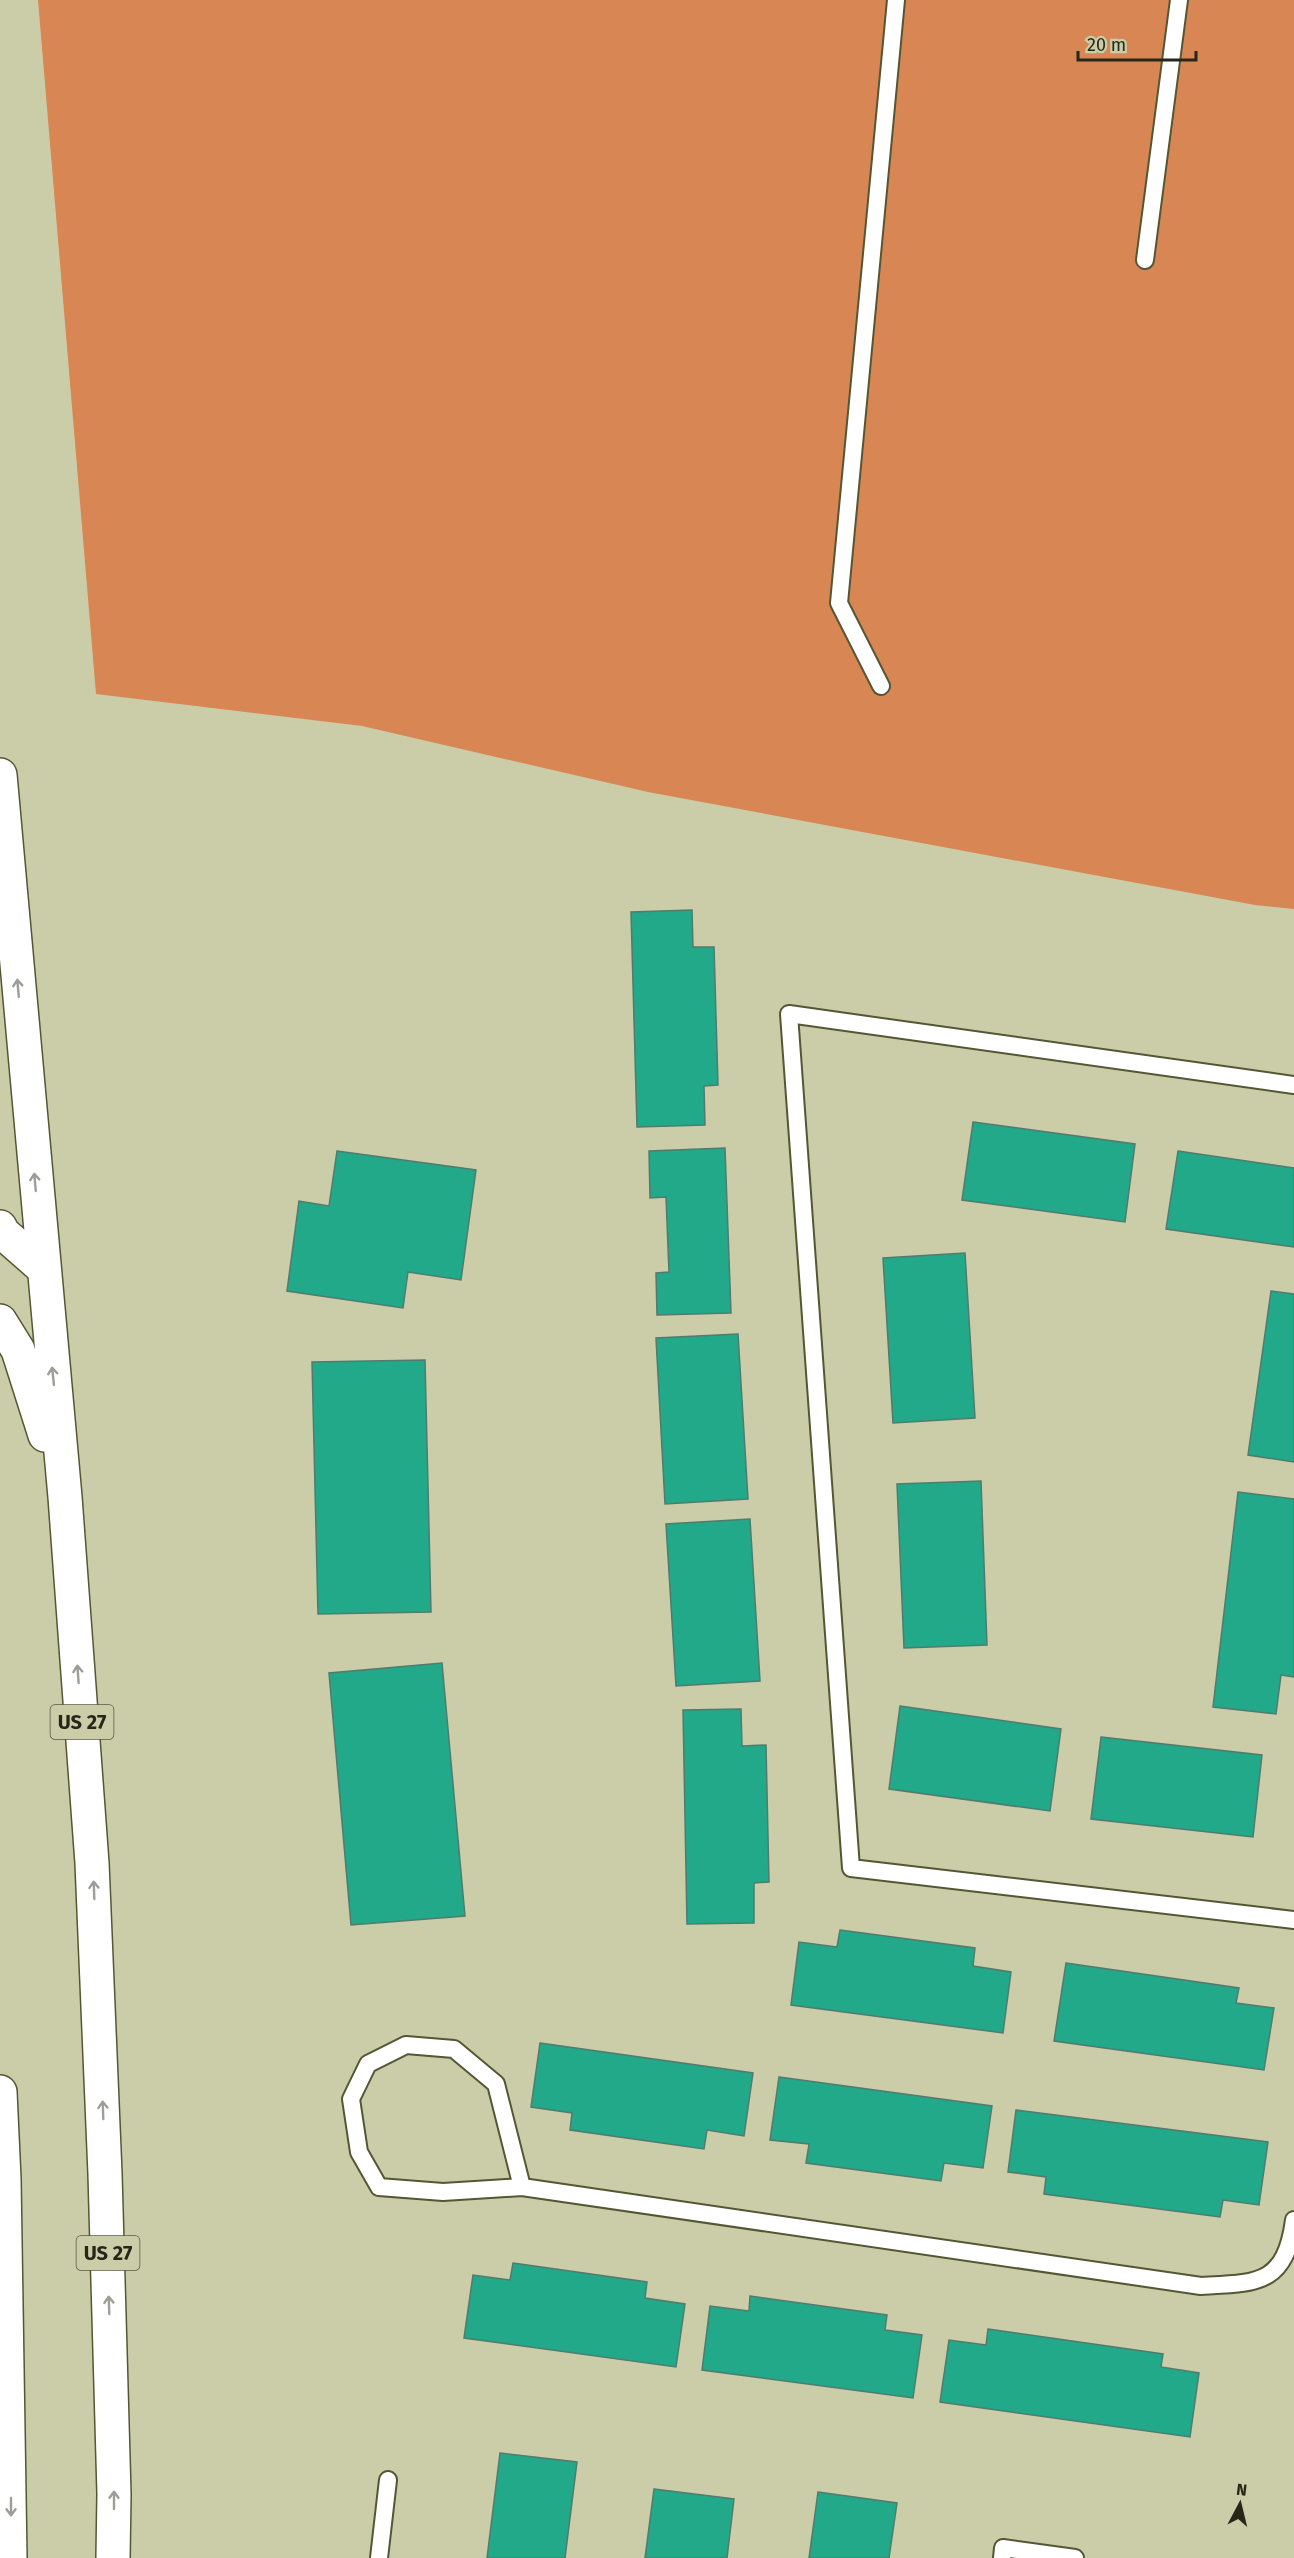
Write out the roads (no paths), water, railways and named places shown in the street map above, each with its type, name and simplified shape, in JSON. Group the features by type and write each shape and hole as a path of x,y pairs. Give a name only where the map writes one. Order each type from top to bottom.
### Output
{"highway":[{"name":"US 27","path":"0,775 65,1497 92,1863 105,2174 114,2494 113,2558"},
{"path":"0,1227 3,1233 43,1269"},
{"path":"0,1321 18,1350 65,1497"},
{"path":"0,2092 4,2191 10,2558"}],"lane":[{"path":"881,686 839,603 896,0"},
{"path":"1144,261 1179,0"},
{"path":"1294,1085 789,1014 851,1868 1294,1920"},
{"path":"522,2187 502,2118 496,2084 454,2049 406,2045 368,2064 351,2099 359,2152 380,2187 443,2192 522,2187 1201,2286 1252,2284 1280,2266 1290,2246 1294,2220"},
{"path":"379,2558 388,2480"},
{"path":"1002,2553 1075,2558"}]}
